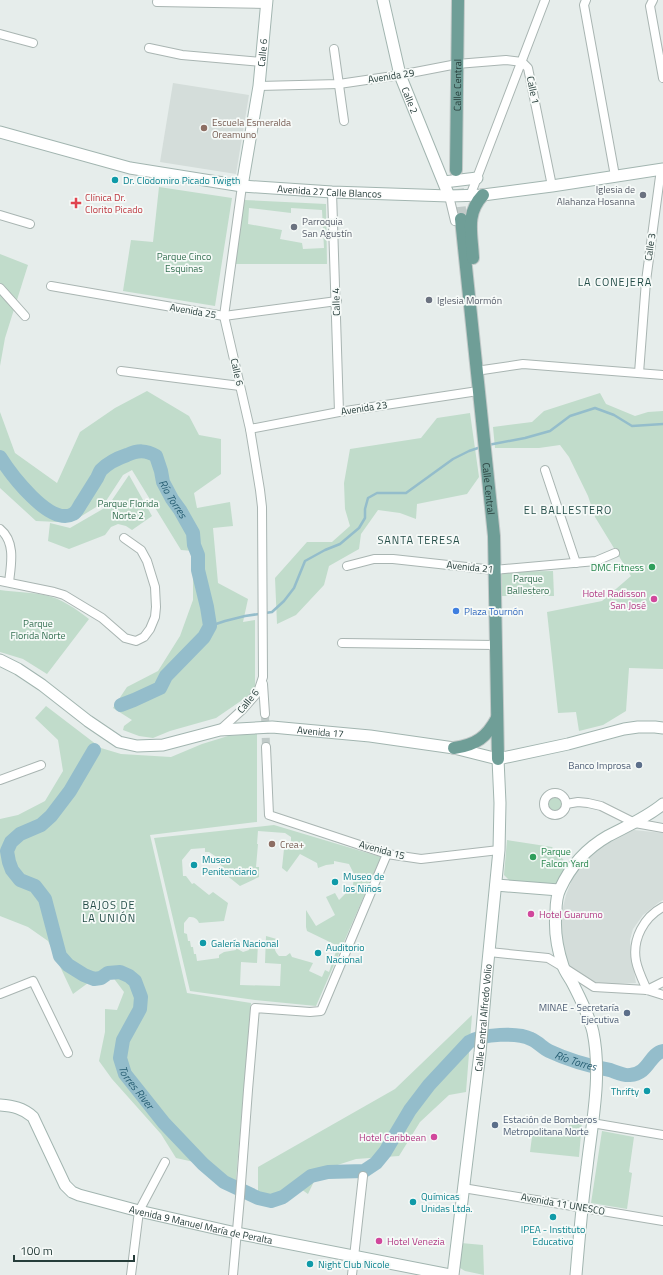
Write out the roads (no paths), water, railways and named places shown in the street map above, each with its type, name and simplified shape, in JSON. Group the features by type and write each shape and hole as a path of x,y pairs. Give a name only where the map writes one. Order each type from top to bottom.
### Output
{"main road":[{"name":"Calle Central","path":"456,170 458,0"},
{"path":"475,351 474,272 471,216 473,209 483,195"},
{"name":"Calle Central","path":"458,220 475,351 494,536 498,759"},
{"path":"454,748 465,747 480,739 492,727 497,718"}],"street":[{"name":"Calle 2","path":"383,0 400,75 449,196"},
{"path":"470,196 545,0"},
{"path":"586,0 584,5 615,176"},
{"path":"653,0 650,6 663,78"},
{"path":"157,2 267,2"},
{"name":"Calle 6","path":"220,730 243,709 258,692 263,677 262,506 250,429 224,316 242,186 259,86 267,2"},
{"path":"0,34 33,43"},
{"path":"149,48 182,55 262,62"},
{"path":"334,49 344,121"},
{"name":"Avenida 29","path":"259,86 339,84 400,75 457,64 506,60 522,62"},
{"name":"Calle 1","path":"522,62 528,68 552,186"},
{"name":"Avenida 27 Calle Blancos","path":"0,132 130,168 242,186 332,192 470,196 552,186 662,169"},
{"name":"Calle 3","path":"639,372 646,281 662,169"},
{"path":"444,182 477,178"},
{"name":"Calle 4","path":"332,192 339,412"},
{"path":"449,196 458,220"},
{"path":"0,215 30,224"},
{"name":"Avenida 25","path":"51,286 224,316 336,301"},
{"path":"0,288 25,316"},
{"path":"476,371 523,364 663,375"},
{"path":"121,371 240,386"},
{"name":"Avenida 23","path":"250,429 339,412 478,391"},
{"path":"545,470 576,563"},
{"path":"2,531 10,545 11,565 9,582"},
{"path":"0,581 64,595 102,618 125,638 136,640 144,637 150,629 155,617 155,587 147,561 141,550 124,538"},
{"name":"Avenida 21","path":"347,566 374,559 393,559 494,570 596,561 615,553"},
{"path":"342,643 495,645"},
{"name":"Avenida 17","path":"0,660 18,669 36,681 88,721 119,742 137,746 158,745 220,730 272,728 370,736 454,748 498,759 568,744 624,729 655,726 663,728"},
{"path":"263,677 265,714"},
{"name":"Avenida 15","path":"266,747 269,815 387,854 421,859 499,850"},
{"name":"Calle Central Alfredo Volio","path":"453,1275 480,1052 496,885 499,850 500,802 498,759"},
{"path":"0,780 41,765"},
{"path":"566,804 578,802 601,806 635,823 663,828"},
{"path":"576,1275 597,1076 596,1053 591,1025 583,1004 563,967 555,931 556,906 559,890 570,871 585,853 607,837 654,812 663,804"},
{"path":"232,1275 240,1197 255,1008 316,1012 321,1011 387,854"},
{"path":"496,885 559,890"},
{"path":"647,990 636,961 635,946 639,932 646,920 656,910 663,906"},
{"path":"489,952 548,958 594,987 647,990 663,995"},
{"path":"0,994 34,981 68,1053"},
{"path":"647,990 663,982"},
{"name":"Avenida 9 Manuel María de Peralta","path":"0,1105 20,1108 33,1117 65,1185 72,1192 86,1198 236,1233 450,1275"},
{"path":"592,1123 663,1135"},
{"path":"131,1275 139,1211 165,1162"},
{"path":"352,1275 363,1176"},
{"name":"Avenida 11 UNESCO","path":"463,1188 663,1221"}],"waterway":[{"path":"488,445 525,438 550,431 570,416 595,408 614,415 632,426 663,424"},
{"path":"210,626 245,616 272,612 284,601 294,588 305,561 340,544 359,528 365,518 365,509 368,498 377,493 406,493 453,459 481,447"},
{"name":"Río Torres","path":"0,457 21,485 42,506 53,513 64,516 76,512 101,470 110,463 131,453 145,452 156,456 163,482 193,533 194,545 198,555 198,570 210,626 204,637 166,676 160,688 121,705"},
{"name":"Torres River","path":"94,750 70,791 51,816 41,825 20,834 11,842 7,851 9,862 12,870 20,880 35,886 45,899 60,956 68,965 84,975 94,979 101,978 108,973 120,972 129,976 135,981 141,997 140,1009 123,1040 120,1058 125,1074 164,1123 203,1164 224,1182 258,1198 271,1201 283,1197 311,1176 328,1172 364,1171 376,1163 385,1152 410,1110 429,1085 469,1042 475,1039 500,1035 518,1035 534,1040 549,1051 564,1057 586,1065 628,1075 636,1074 641,1071 658,1053 663,1051"}],"tunnel":[{"path":"456,171 461,219"},
{"path":"265,714 266,747"}],"place":[{"name":"Escuela Esmeralda Oreamuno","path":"204,128"},
{"name":"Dr. Clodomiro Picado Twigth","path":"115,180"},
{"name":"Iglesia de Alahanza Hosanna","path":"643,195"},
{"name":"Clínica Dr. Clorito Picado","path":"76,203"},
{"name":"Parroquia San Agustín","path":"294,227"},
{"name":"Iglesia Mormón","path":"429,300"},
{"name":"DMC Fitness","path":"652,567"},
{"name":"Hotel Radisson San José","path":"654,599"},
{"name":"Plaza Tournón","path":"456,611"},
{"name":"Banco Improsa","path":"639,765"},
{"name":"Crea+","path":"272,844"},
{"name":"Parque Falcon Yard","path":"533,857"},
{"name":"Museo Penitenciario","path":"194,865"},
{"name":"Museo de los Niños","path":"335,882"},
{"name":"Hotel Guarumo","path":"531,914"},
{"name":"Galería Nacional","path":"203,943"},
{"name":"Auditorio Nacional","path":"318,953"},
{"name":"MINAE - Secretaría Ejecutiva","path":"627,1013"},
{"name":"Thrifty","path":"647,1091"},
{"name":"Estación de Bomberos Metropolitana Norte","path":"495,1125"},
{"name":"Hotel Caribbean","path":"434,1137"},
{"name":"Químicas Unidas Ltda.","path":"413,1202"},
{"name":"IPEA - Instituto Educativo","path":"553,1217"},
{"name":"Hotel Venezia","path":"379,1241"},
{"name":"Night Club Nicole","path":"310,1264"}],"district":[{"name":"LA CONEJERA","path":"615,282"},
{"name":"EL BALLESTERO","path":"568,510"},
{"name":"SANTA TERESA","path":"419,540"},
{"name":"BAJOS DE LA UNIÓN","path":"109,911"}],"park label":[{"name":"Parque Cinco Esquinas","path":"184,262"},
{"name":"Parque Florida Norte 2","path":"128,508"},
{"name":"Parque Ballestero","path":"528,584"},
{"name":"Parque Florida Norte","path":"38,628"}]}
